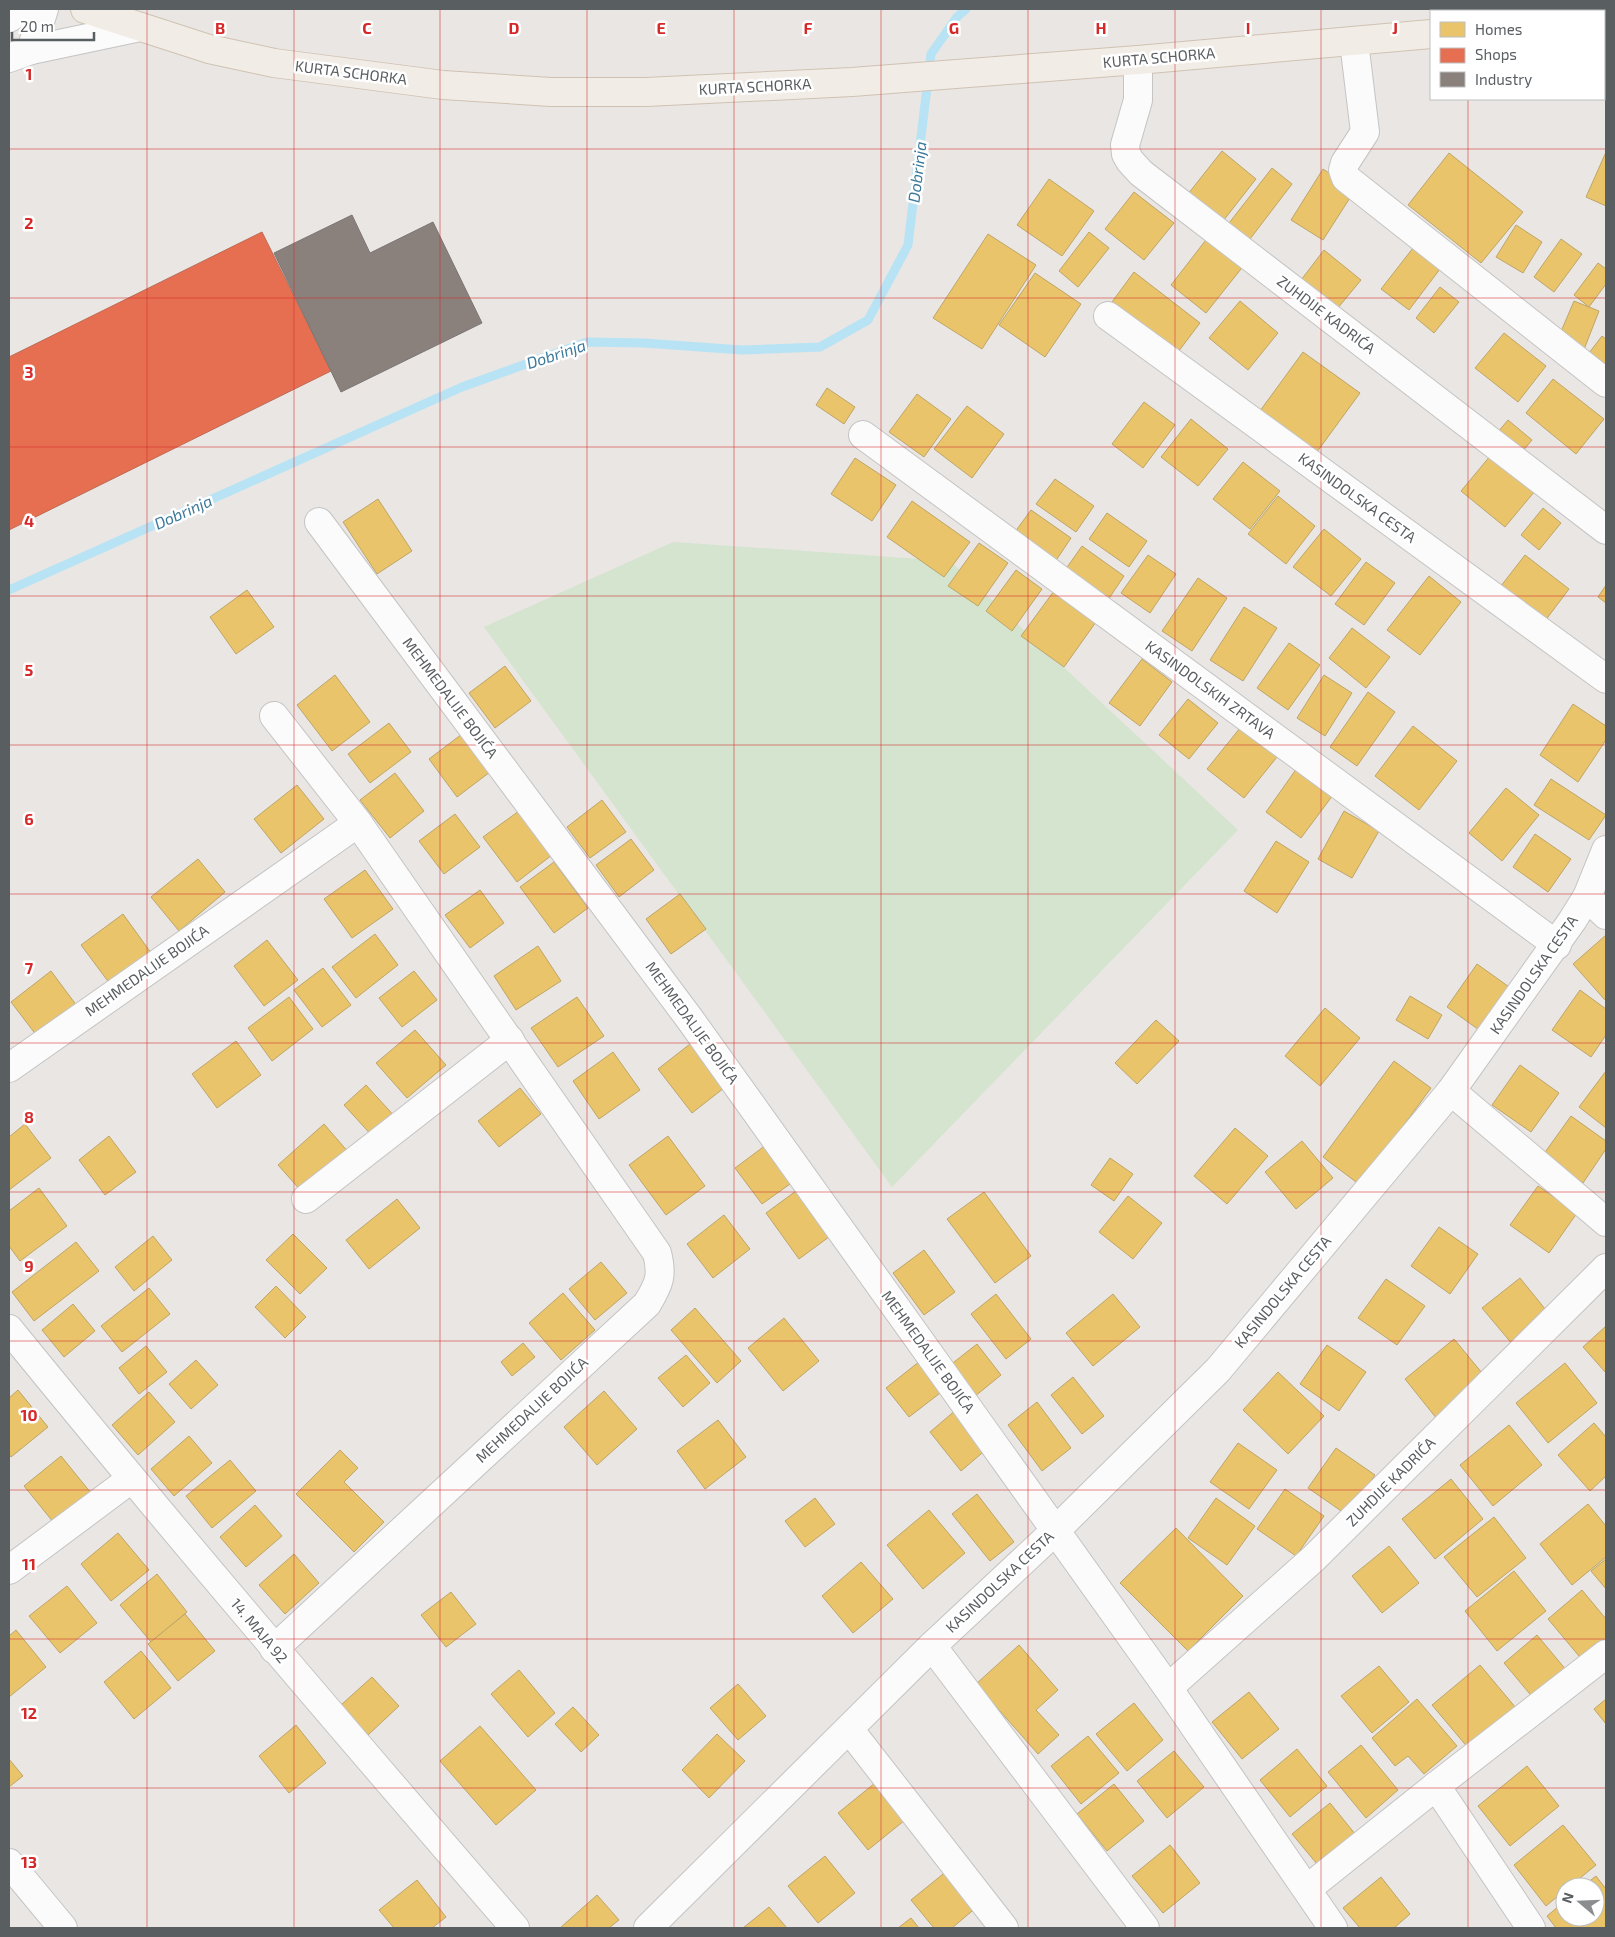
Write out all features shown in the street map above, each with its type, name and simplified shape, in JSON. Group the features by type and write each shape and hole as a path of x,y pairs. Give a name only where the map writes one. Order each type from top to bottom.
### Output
{"main road":[{"name":"KURTA SCHORKA","path":"85,9 209,49 274,63 443,85 551,92 646,92 852,82 1138,60 1430,34"}],"street":[{"path":"9,18 24,9"},
{"path":"20,54 44,9"},
{"path":"20,54 140,27"},
{"path":"1354,42 1366,132 1345,164 1343,170 1346,178 1606,383"},
{"name":"ZUHDIJE KADRIĆA","path":"1138,60 1138,100 1125,145 1126,154 1130,161 1141,173 1606,530"},
{"name":"KASINDOLSKA CESTA","path":"1108,316 1606,679"},
{"name":"KASINDOLSKIH ZRTAVA","path":"863,435 1557,945"},
{"name":"MEHMEDALIJE BOJIĆA","path":"319,522 689,1018 1055,1531"},
{"name":"MEHMEDALIJE BOJIĆA","path":"274,716 358,823 510,1040 657,1253 660,1268 659,1285 647,1304 274,1649"},
{"name":"MEHMEDALIJE BOJIĆA","path":"9,1068 358,823"},
{"name":"KASINDOLSKA CESTA","path":"648,1928 932,1646 1055,1531 1218,1370 1451,1091 1557,945 1597,906 1606,850"},
{"path":"306,1199 510,1040"},
{"path":"1451,1091 1606,1222"},
{"name":"ZUHDIJE KADRIĆA","path":"1168,1688 1313,1559 1606,1268"},
{"name":"14. MAJA 92","path":"9,1329 274,1649 515,1928"},
{"path":"9,1570 131,1478"},
{"path":"1055,1531 1168,1688 1333,1928"},
{"path":"932,1646 1145,1928"},
{"path":"1307,1889 1606,1654"},
{"path":"849,1729 1004,1928"},
{"path":"1436,1786 1532,1928"},
{"path":"9,1863 64,1928"}],"green space":[{"path":"673,542 950,561 1238,830 892,1187 484,627"}],"building: Homes":[{"path":"1222,151 1256,179 1223,221 1188,194"},
{"path":"1606,152 1606,206 1586,197"},
{"path":"1449,153 1523,212 1481,263 1408,205"},
{"path":"1272,168 1292,184 1250,239 1229,223"},
{"path":"1323,169 1355,190 1323,240 1291,220"},
{"path":"1049,179 1094,211 1062,256 1017,225"},
{"path":"1134,192 1174,223 1144,260 1105,229"},
{"path":"1516,225 1542,242 1523,273 1496,257"},
{"path":"1089,232 1109,248 1078,287 1059,271"},
{"path":"988,234 1036,265 982,349 933,318"},
{"path":"1209,236 1245,264 1206,313 1171,285"},
{"path":"1561,239 1582,254 1554,292 1534,277"},
{"path":"1413,248 1440,269 1409,310 1381,289"},
{"path":"1324,250 1361,280 1337,309 1301,280"},
{"path":"1598,263 1606,269 1606,284 1589,307 1574,295"},
{"path":"1134,272 1200,323 1175,356 1109,306"},
{"path":"1035,273 1081,304 1045,357 999,325"},
{"path":"1440,287 1459,302 1434,333 1416,318"},
{"path":"1240,301 1278,333 1248,370 1209,338"},
{"path":"1574,301 1599,311 1583,352 1557,341"},
{"path":"1504,333 1546,366 1518,402 1475,368"},
{"path":"1602,336 1606,339 1606,366 1589,353"},
{"path":"1303,352 1360,393 1314,456 1257,415"},
{"path":"1553,379 1604,419 1576,454 1526,413"},
{"path":"827,388 855,407 844,424 816,405"},
{"path":"917,394 951,419 924,457 889,432"},
{"path":"1144,402 1175,425 1143,468 1112,444"},
{"path":"967,406 1004,434 972,478 934,449"},
{"path":"1191,419 1228,449 1198,486 1161,457"},
{"path":"1508,420 1532,440 1516,459 1492,439"},
{"path":"1491,455 1535,491 1505,527 1461,491"},
{"path":"855,458 896,485 872,521 831,494"},
{"path":"1243,462 1280,491 1250,529 1213,499"},
{"path":"1055,479 1094,506 1076,532 1036,504"},
{"path":"1278,496 1315,526 1286,564 1248,534"},
{"path":"378,499 412,551 377,574 343,522"},
{"path":"912,501 970,542 944,577 887,537"},
{"path":"1543,508 1561,523 1539,550 1521,535"},
{"path":"1031,510 1071,538 1053,565 1012,536"},
{"path":"1107,513 1147,541 1129,567 1089,539"},
{"path":"1324,529 1361,559 1331,596 1293,567"},
{"path":"979,543 1008,563 978,606 948,586"},
{"path":"1082,546 1124,576 1106,603 1063,573"},
{"path":"1148,555 1176,574 1150,613 1121,593"},
{"path":"1525,555 1569,589 1542,625 1497,591"},
{"path":"1366,562 1395,583 1364,625 1335,604"},
{"path":"1016,570 1042,589 1012,631 986,611"},
{"path":"1429,576 1461,602 1420,655 1387,630"},
{"path":"1198,578 1227,598 1192,651 1162,631"},
{"path":"1606,585 1606,603 1598,597"},
{"path":"247,590 274,627 236,654 210,617"},
{"path":"1054,591 1096,622 1064,667 1021,636"},
{"path":"1244,607 1277,628 1243,681 1210,660"},
{"path":"1352,628 1390,657 1366,688 1329,658"},
{"path":"1289,643 1320,665 1288,710 1257,688"},
{"path":"1142,659 1172,682 1140,726 1109,703"},
{"path":"505,666 531,701 495,728 469,693"},
{"path":"335,675 370,722 332,751 297,705"},
{"path":"1324,675 1352,693 1325,736 1297,718"},
{"path":"1368,692 1395,712 1357,766 1330,747"},
{"path":"1188,699 1218,723 1189,759 1159,735"},
{"path":"1573,704 1606,726 1606,740 1578,782 1540,755"},
{"path":"389,723 411,752 370,783 348,754"},
{"path":"1413,726 1457,761 1419,810 1375,776"},
{"path":"1240,728 1277,757 1244,798 1207,769"},
{"path":"462,734 490,772 457,797 429,759"},
{"path":"1297,768 1333,795 1301,838 1266,812"},
{"path":"395,773 424,811 390,838 360,800"},
{"path":"1551,779 1606,815 1589,840 1534,805"},
{"path":"297,785 324,819 281,853 254,819"},
{"path":"1506,788 1539,815 1502,861 1469,833"},
{"path":"602,800 626,832 590,858 567,827"},
{"path":"519,811 552,855 517,882 483,837"},
{"path":"1344,811 1379,831 1352,878 1318,859"},
{"path":"455,814 480,847 444,874 419,841"},
{"path":"1535,834 1571,859 1548,892 1513,867"},
{"path":"631,839 654,870 619,897 596,865"},
{"path":"1276,841 1309,862 1277,913 1244,891"},
{"path":"198,859 225,892 179,931 151,897"},
{"path":"554,862 588,908 554,933 520,887"},
{"path":"365,870 393,909 352,938 324,899"},
{"path":"480,890 504,923 470,948 445,915"},
{"path":"680,894 706,929 671,954 646,919"},
{"path":"123,914 154,957 113,988 81,945"},
{"path":"375,934 398,965 356,998 332,967"},
{"path":"1606,935 1606,998 1605,1000 1573,964"},
{"path":"267,940 298,980 264,1006 234,966"},
{"path":"538,946 561,981 516,1010 494,976"},
{"path":"1477,964 1512,989 1482,1032 1447,1007"},
{"path":"323,968 351,1005 322,1027 294,990"},
{"path":"51,971 80,1010 40,1040 11,1002"},
{"path":"414,971 437,1000 402,1027 379,998"},
{"path":"1580,990 1606,1009 1606,1035 1591,1057 1552,1030"},
{"path":"1410,996 1442,1015 1428,1039 1396,1020"},
{"path":"289,997 313,1029 272,1061 248,1028"},
{"path":"577,997 604,1036 558,1067 531,1028"},
{"path":"1325,1008 1360,1038 1320,1086 1285,1056"},
{"path":"1156,1020 1179,1041 1137,1084 1115,1063"},
{"path":"415,1030 446,1065 407,1098 376,1063"},
{"path":"236,1041 261,1075 217,1108 192,1074"},
{"path":"690,1044 724,1088 692,1113 658,1069"},
{"path":"613,1052 640,1090 599,1119 573,1081"},
{"path":"1394,1061 1431,1088 1360,1185 1323,1157"},
{"path":"1520,1065 1559,1093 1531,1132 1492,1105"},
{"path":"1606,1071 1606,1128 1579,1107"},
{"path":"366,1085 397,1119 375,1139 344,1105"},
{"path":"520,1088 541,1114 499,1147 478,1121"},
{"path":"1571,1116 1606,1141 1606,1149 1583,1183 1543,1155"},
{"path":"25,1124 51,1158 9,1190 9,1137"},
{"path":"324,1124 349,1153 303,1193 278,1165"},
{"path":"1235,1128 1268,1156 1227,1204 1194,1176"},
{"path":"109,1136 136,1172 105,1195 79,1160"},
{"path":"668,1136 705,1186 666,1215 629,1165"},
{"path":"1302,1141 1333,1178 1296,1209 1265,1172"},
{"path":"770,1142 797,1179 762,1204 735,1168"},
{"path":"1110,1158 1133,1174 1114,1201 1091,1185"},
{"path":"1538,1186 1577,1213 1549,1253 1510,1225"},
{"path":"39,1188 67,1226 20,1261 9,1246 9,1211"},
{"path":"800,1188 833,1234 799,1259 766,1213"},
{"path":"984,1192 1031,1256 995,1283 947,1219"},
{"path":"1128,1196 1162,1223 1133,1259 1099,1232"},
{"path":"397,1199 420,1228 369,1269 346,1240"},
{"path":"724,1215 750,1249 713,1278 687,1244"},
{"path":"1439,1227 1478,1254 1450,1294 1411,1266"},
{"path":"293,1234 327,1268 300,1294 266,1260"},
{"path":"153,1236 172,1260 134,1291 115,1267"},
{"path":"76,1242 99,1271 34,1321 12,1292"},
{"path":"924,1250 955,1292 924,1315 893,1273"},
{"path":"601,1262 627,1293 595,1320 569,1289"},
{"path":"1520,1278 1550,1315 1513,1345 1482,1308"},
{"path":"1386,1279 1425,1306 1397,1345 1358,1318"},
{"path":"276,1286 306,1317 285,1338 255,1307"},
{"path":"149,1288 170,1314 122,1352 101,1326"},
{"path":"563,1293 595,1330 561,1360 529,1323"},
{"path":"996,1294 1031,1339 1006,1359 971,1314"},
{"path":"1113,1294 1140,1327 1093,1366 1066,1333"},
{"path":"73,1304 95,1331 64,1357 42,1330"},
{"path":"695,1308 741,1361 717,1383 671,1330"},
{"path":"784,1318 819,1361 783,1391 748,1348"},
{"path":"1606,1326 1606,1373 1583,1347"},
{"path":"1454,1339 1487,1379 1437,1419 1405,1379"},
{"path":"523,1343 535,1357 512,1376 501,1362"},
{"path":"977,1344 1001,1375 974,1397 949,1366"},
{"path":"1327,1345 1366,1372 1339,1411 1300,1384"},
{"path":"146,1346 167,1372 139,1394 119,1368"},
{"path":"686,1355 710,1383 683,1407 658,1378"},
{"path":"196,1360 218,1385 191,1409 169,1384"},
{"path":"920,1361 944,1390 909,1417 886,1388"},
{"path":"1565,1363 1597,1403 1548,1443 1516,1403"},
{"path":"1278,1372 1324,1416 1288,1454 1243,1410"},
{"path":"1073,1377 1104,1416 1082,1434 1051,1395"},
{"path":"18,1390 48,1427 11,1457 9,1454 9,1398"},
{"path":"604,1391 637,1429 597,1465 564,1427"},
{"path":"149,1392 175,1422 138,1455 112,1425"},
{"path":"1037,1402 1071,1448 1042,1471 1008,1425"},
{"path":"957,1409 988,1448 961,1471 930,1432"},
{"path":"718,1420 746,1457 705,1489 677,1451"},
{"path":"1594,1423 1606,1437 1606,1476 1590,1491 1558,1455"},
{"path":"1509,1425 1542,1465 1493,1506 1460,1465"},
{"path":"189,1436 212,1463 174,1496 151,1469"},
{"path":"1238,1443 1277,1470 1249,1509 1210,1482"},
{"path":"1336,1448 1375,1475 1347,1515 1308,1488"},
{"path":"340,1450 358,1468 344,1482 384,1522 354,1552 296,1494"},
{"path":"61,1456 91,1493 54,1523 24,1486"},
{"path":"230,1460 256,1491 212,1528 186,1496"},
{"path":"1451,1479 1483,1519 1435,1559 1402,1519"},
{"path":"1285,1489 1324,1516 1296,1556 1257,1529"},
{"path":"977,1494 1014,1542 990,1561 952,1514"},
{"path":"815,1498 835,1524 805,1547 785,1521"},
{"path":"1216,1498 1255,1526 1227,1565 1188,1538"},
{"path":"1588,1504 1606,1526 1606,1557 1572,1585 1540,1544"},
{"path":"255,1505 282,1536 246,1567 220,1537"},
{"path":"929,1510 965,1553 923,1589 887,1545"},
{"path":"1494,1517 1526,1558 1477,1597 1444,1557"},
{"path":"1176,1528 1243,1596 1188,1651 1120,1583"},
{"path":"118,1533 149,1570 111,1601 81,1564"},
{"path":"1389,1546 1419,1583 1382,1613 1352,1576"},
{"path":"294,1554 319,1583 285,1614 259,1585"},
{"path":"1606,1559 1606,1589 1591,1571"},
{"path":"861,1562 893,1599 853,1633 822,1596"},
{"path":"1514,1571 1546,1611 1497,1651 1465,1611"},
{"path":"157,1574 187,1612 151,1642 120,1605"},
{"path":"67,1586 97,1623 60,1653 29,1616"},
{"path":"1582,1590 1606,1619 1606,1643 1584,1662 1548,1619"},
{"path":"451,1592 476,1624 446,1647 421,1615"},
{"path":"185,1614 215,1651 178,1681 148,1644"},
{"path":"16,1630 46,1667 9,1697 9,1636"},
{"path":"1537,1635 1572,1677 1539,1705 1504,1663"},
{"path":"1019,1645 1058,1690 1036,1710 1059,1735 1038,1754 976,1684"},
{"path":"141,1651 171,1688 134,1719 104,1682"},
{"path":"1480,1665 1516,1708 1469,1749 1432,1705"},
{"path":"1379,1666 1409,1702 1372,1733 1341,1696"},
{"path":"519,1670 555,1713 528,1737 491,1694"},
{"path":"372,1677 399,1706 368,1735 341,1705"},
{"path":"738,1684 766,1716 738,1740 710,1708"},
{"path":"1249,1692 1279,1729 1242,1759 1212,1722"},
{"path":"1417,1699 1457,1746 1424,1774 1408,1756 1395,1766 1372,1738"},
{"path":"1606,1699 1606,1724 1594,1709"},
{"path":"1134,1703 1163,1740 1127,1771 1096,1734"},
{"path":"573,1707 599,1735 581,1752 555,1724"},
{"path":"296,1725 326,1763 289,1793 259,1756"},
{"path":"480,1726 536,1790 496,1825 440,1761"},
{"path":"717,1734 745,1761 709,1798 682,1770"},
{"path":"1088,1736 1119,1773 1081,1804 1051,1766"},
{"path":"1361,1745 1398,1790 1366,1818 1328,1772"},
{"path":"1297,1749 1327,1786 1290,1817 1260,1780"},
{"path":"1174,1751 1204,1787 1167,1818 1137,1781"},
{"path":"9,1759 23,1776 9,1787"},
{"path":"1527,1766 1559,1806 1510,1846 1478,1806"},
{"path":"875,1783 905,1820 868,1850 838,1813"},
{"path":"1114,1784 1144,1821 1107,1851 1077,1814"},
{"path":"1330,1803 1360,1840 1322,1870 1292,1834"},
{"path":"1563,1825 1596,1865 1581,1877 1555,1877 1555,1898 1546,1906 1514,1865"},
{"path":"1170,1845 1200,1883 1163,1913 1132,1876"},
{"path":"825,1856 855,1893 818,1923 788,1886"},
{"path":"948,1870 978,1906 952,1928 934,1928 911,1900"},
{"path":"1381,1877 1410,1914 1394,1928 1360,1928 1343,1908"},
{"path":"417,1880 446,1917 432,1928 394,1928 379,1910"},
{"path":"1605,1888 1606,1928 1556,1928 1605,1927"},
{"path":"597,1895 619,1920 609,1928 560,1928"},
{"path":"769,1907 787,1928 743,1928"},
{"path":"1555,1909 1555,1927 1547,1916"},
{"path":"911,1918 919,1928 898,1928"}],"building: Shops":[{"path":"262,232 331,371 9,530 9,357"}],"building: Industry":[{"path":"352,215 370,253 433,222 482,323 341,392 274,253"}],"waterway":[{"name":"Dobrinja","path":"9,590 462,387 587,342 644,343 742,350 820,347 868,320 908,245 931,54 957,17 966,9"}]}
